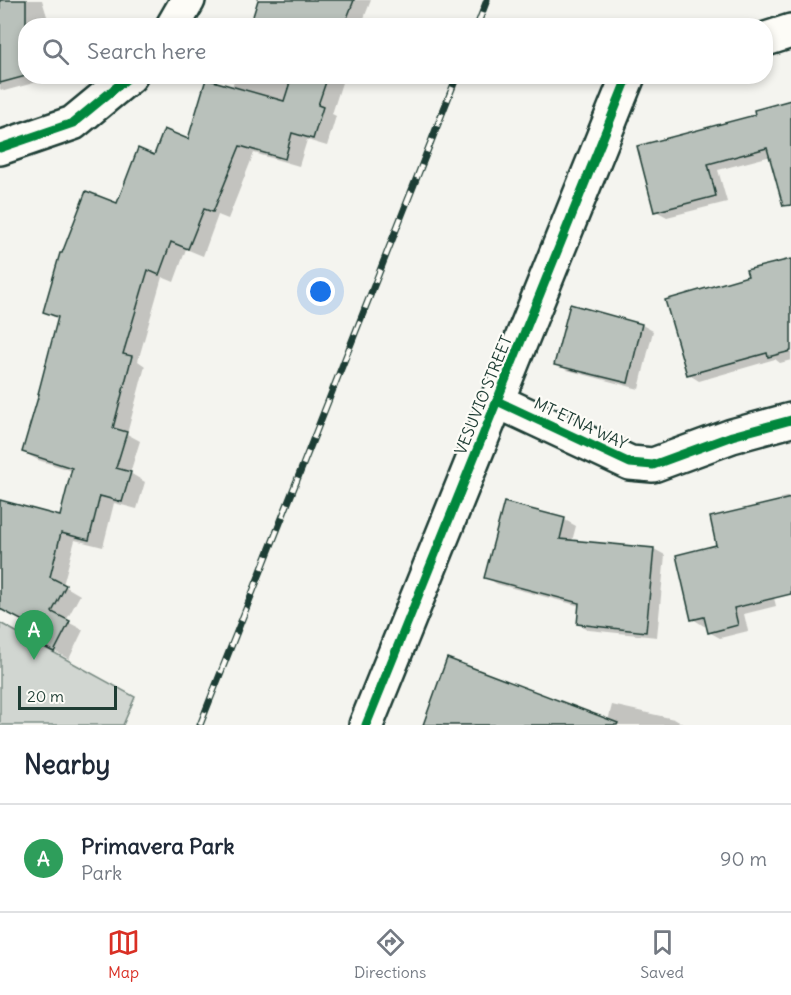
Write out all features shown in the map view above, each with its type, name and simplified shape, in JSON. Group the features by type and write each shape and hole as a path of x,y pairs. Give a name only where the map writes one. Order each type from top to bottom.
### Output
{"street":[{"path":"178,18 188,0"},
{"path":"773,37 791,31"},
{"path":"0,148 73,123 120,84"},
{"name":"VESUVIO STREET","path":"366,725 625,84"},
{"name":"MT ETNA WAY","path":"497,401 630,463 653,465 732,436 791,420"}],"shaded area":[{"path":"0,623 135,697 123,725 0,725"}],"building":[{"path":"0,0 26,0 26,18 18,18 18,78 0,83"},
{"path":"258,0 354,0 347,18 252,18"},
{"path":"204,84 224,84 284,101 289,84 325,84 318,105 323,107 313,139 292,133 285,159 240,146 213,212 204,209 188,249 171,242 159,275 148,270 123,354 132,356 113,428 127,432 116,468 131,472 122,502 100,496 89,540 61,533 50,577 66,585 52,612 70,621 54,652 23,636 29,624 0,609 0,500 60,516 72,468 22,452 58,317 43,312 60,253 62,253 86,191 117,203 138,148 154,155 164,129 188,139"},
{"path":"791,100 791,205 783,206 767,148 708,164 716,196 654,212 637,146 755,115 754,110"},
{"path":"791,259 791,351 768,357 767,353 687,375 665,300 748,276 746,270"},
{"path":"570,304 642,324 628,383 554,365"},
{"path":"791,498 791,594 734,608 738,625 708,633 704,617 691,620 676,555 716,545 710,517"},
{"path":"504,502 565,518 560,539 654,548 646,632 577,624 579,603 484,578"},
{"path":"447,658 618,723 617,725 423,725"}],"railway":[{"path":"480,18 487,0"},
{"path":"200,725 454,84"}],"cycle path":[{"path":"0,148 73,123 120,84"},
{"path":"366,725 625,84"},
{"path":"497,401 630,463 653,465 732,436 791,420"}],"place":[{"name":"Primavera Park","path":"34,660"}]}
